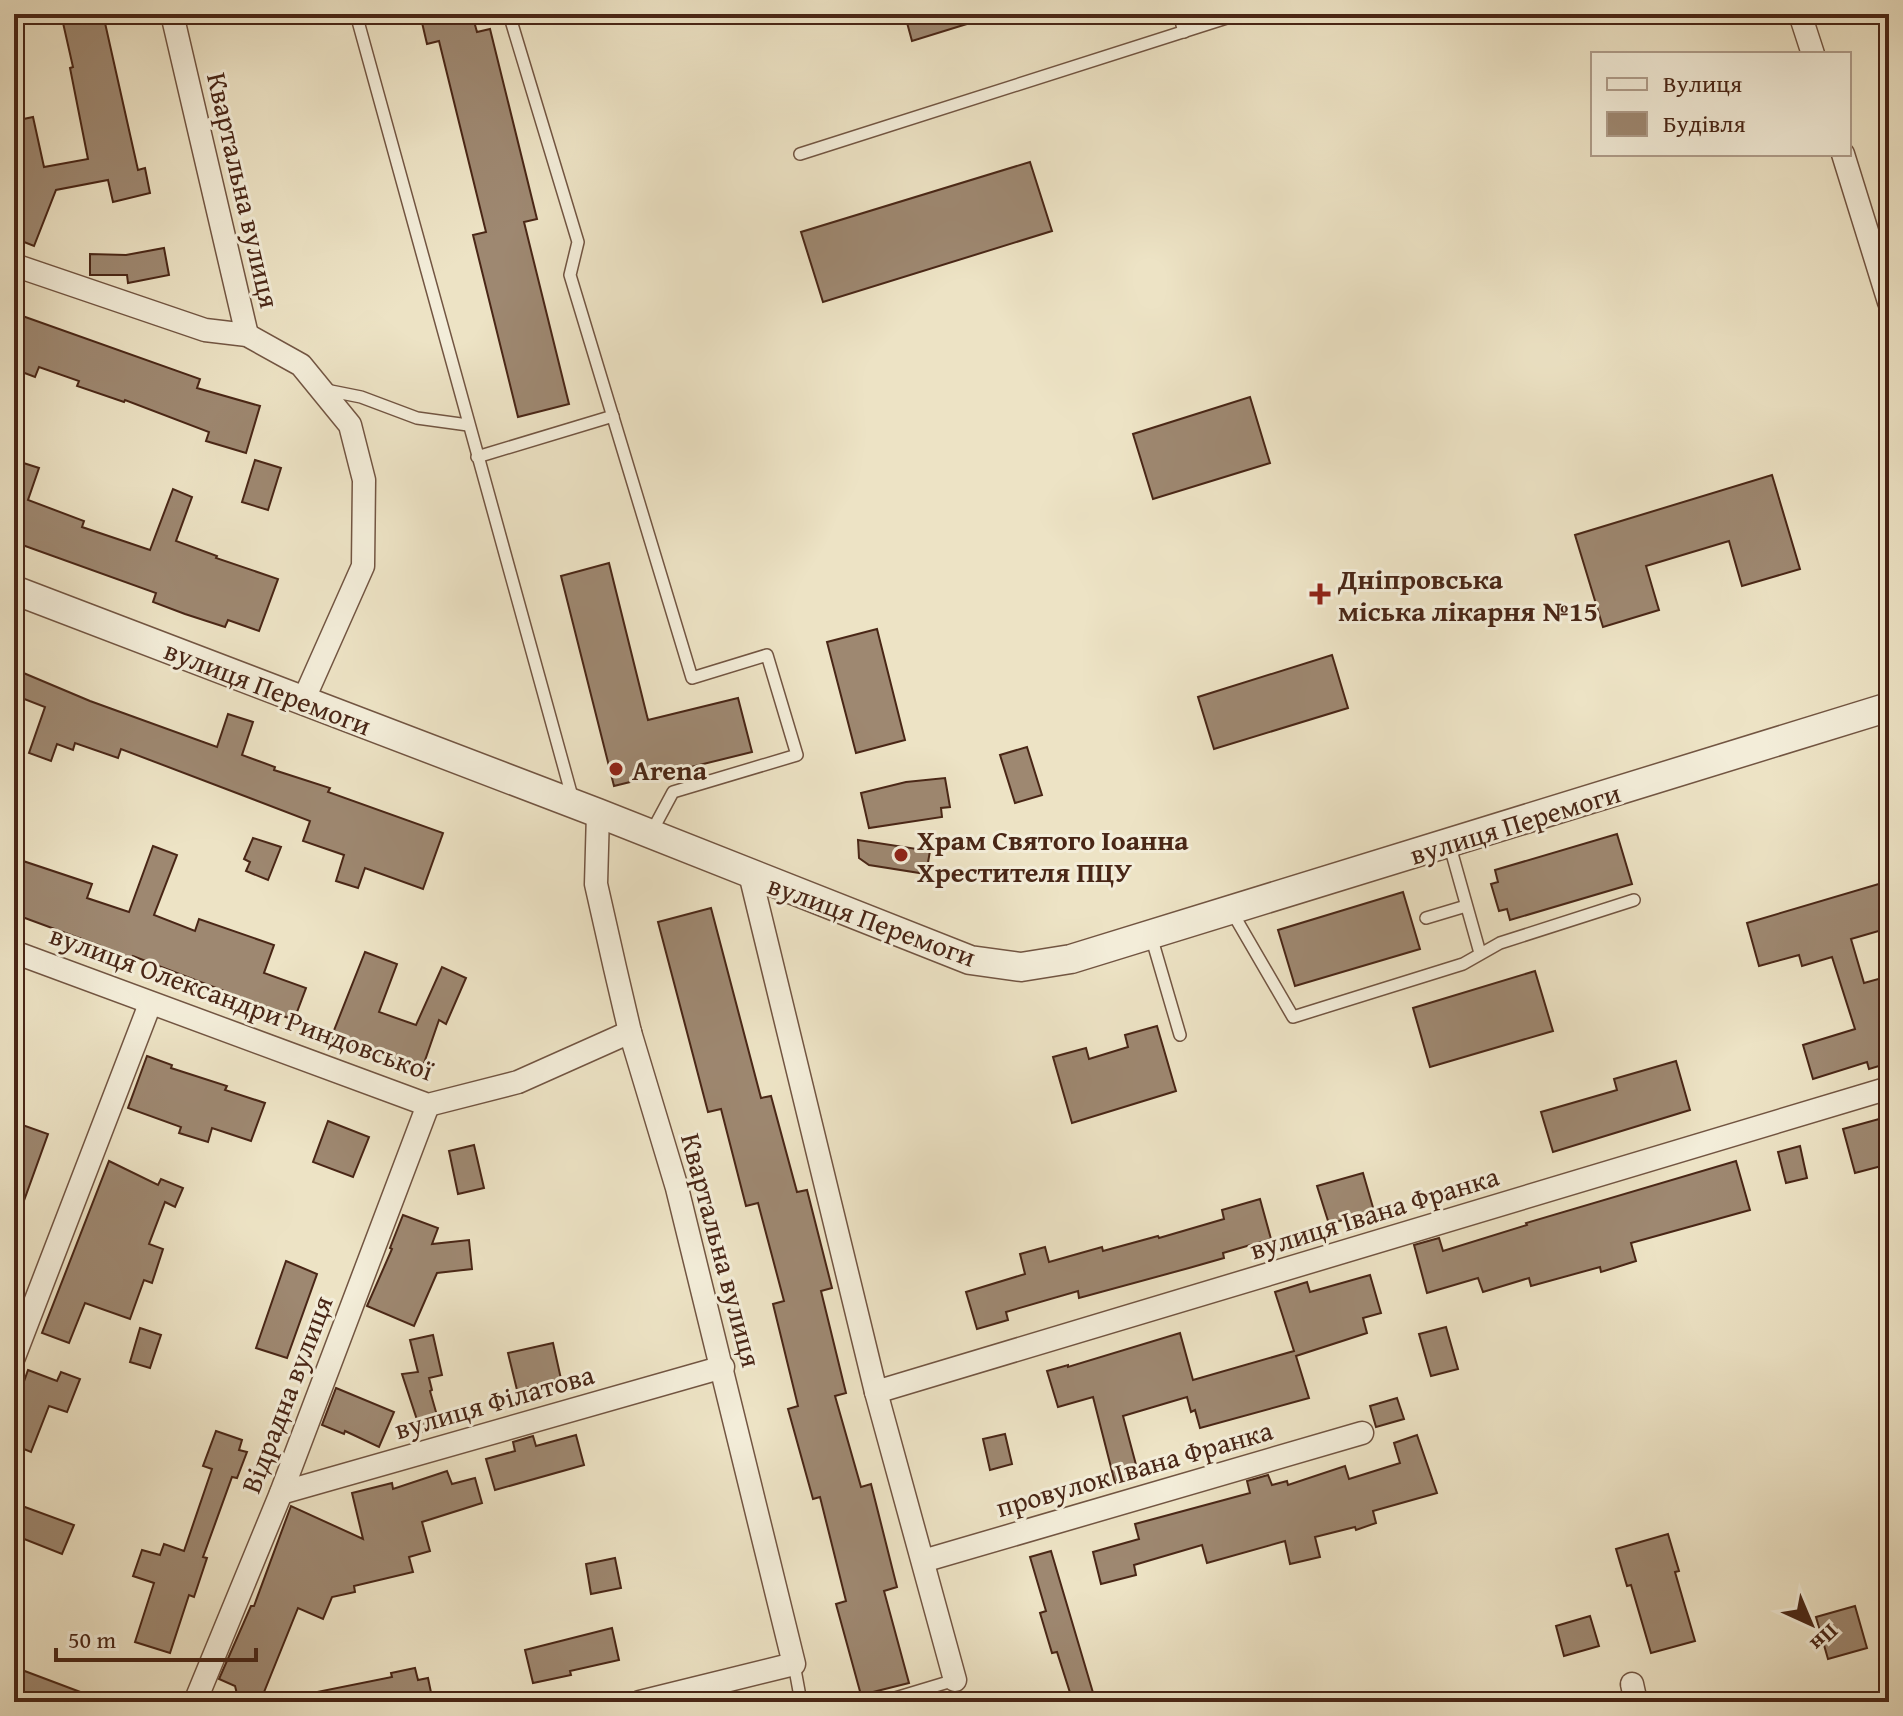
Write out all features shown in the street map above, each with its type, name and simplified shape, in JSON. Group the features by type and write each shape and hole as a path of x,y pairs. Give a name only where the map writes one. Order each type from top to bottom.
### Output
{"street":[{"name":"Квартальна вулиця","path":"172,14 247,335 301,365 321,389 350,425 364,480 363,566 303,701"},
{"path":"1800,14 1812,52"},
{"path":"1844,156 1889,302"},
{"path":"14,265 205,330 247,335"},
{"name":"вулиця Перемоги","path":"14,590 970,960 1021,967 1071,959 1151,936 1889,707"},
{"name":"Квартальна вулиця","path":"586,809 596,884 630,1032 677,1188 794,1664"},
{"path":"750,874 876,1392 955,1680"},
{"name":"вулиця Олександри Риндовської","path":"14,952 428,1105 518,1082 630,1032"},
{"path":"14,1357 150,1004"},
{"name":"вулиця Івана Франка","path":"876,1392 1889,1088"},
{"name":"Відрадна вулиця","path":"195,1702 281,1493 428,1105"},
{"name":"вулиця Філатова","path":"281,1493 723,1367"},
{"name":"провулок Івана Франка","path":"923,1561 1362,1433"},
{"path":"640,1702 794,1664"}],"lane":[{"name":"Квартальна вулиця","path":"356,14 477,457 586,809"},
{"path":"509,14 578,242 570,275 692,678 767,655 797,755 673,792 650,834"},
{"path":"1179,14 1184,32"},
{"path":"800,154 1239,14"},
{"path":"321,389 361,397 417,418 468,425"},
{"path":"477,457 613,416"},
{"path":"1449,843 1480,953"},
{"path":"1232,911 1293,1017 1463,964 1500,943 1634,900"},
{"path":"1426,918 1466,906"},
{"path":"1151,936 1180,1035"},
{"name":"Квартальна вулиця","path":"794,1664 801,1702"},
{"path":"882,1702 955,1680"}],"building":[{"path":"61,14 103,14 138,170 145,168 150,193 113,202 108,180 56,190 34,246 14,238 14,188 22,166 14,121 33,117 44,167 88,159"},
{"path":"420,14 472,14 477,32 490,29 537,219 524,222 569,404 518,417 473,235 486,232 439,41 427,44"},
{"path":"923,14 982,14 983,19 912,41 906,19"},
{"path":"1030,162 1052,231 823,302 801,232"},
{"path":"164,248 169,275 128,283 127,275 90,275 90,254 126,255"},
{"path":"14,313 200,379 197,388 260,406 246,453 206,441 209,432 125,400 77,386 79,381 39,367 35,377 14,369"},
{"path":"1250,397 1270,463 1153,499 1133,434"},
{"path":"14,460 39,468 28,500 84,521 82,527 150,550 173,489 192,497 176,541 278,579 259,631 228,620 225,627 185,614 153,602 156,593 14,542"},
{"path":"255,460 281,468 268,510 242,502"},
{"path":"1772,475 1800,569 1742,586 1729,541 1646,566 1659,610 1603,627 1575,535"},
{"path":"609,563 648,720 738,698 752,752 614,786 561,576"},
{"path":"877,629 905,740 856,753 827,642"},
{"path":"1332,655 1348,708 1214,749 1198,697"},
{"path":"14,669 90,701 217,747 228,714 253,722 242,755 275,767 274,770 330,788 328,792 443,833 423,889 365,868 358,888 336,881 344,855 303,841 310,821 121,749 118,758 75,743 73,750 57,744 51,761 29,753 45,707 14,695"},
{"path":"1027,747 1042,795 1015,803 1000,755"},
{"path":"945,778 950,807 941,808 942,817 869,828 861,793 906,782"},
{"path":"1617,834 1632,884 1510,920 1507,909 1499,911 1491,884 1498,882 1495,870"},
{"path":"253,838 281,847 268,880 246,871 250,862 244,859"},
{"name":"Храм Святого Іоанна Хрестителя ПЦУ","path":"858,840 930,851 926,874 869,865 859,858"},
{"path":"153,846 177,855 154,915 195,931 199,919 274,945 264,973 306,988 294,1020 133,956 132,959 100,948 14,914 14,858 92,884 87,898 129,912"},
{"path":"1882,883 1889,909 1889,928 1851,939 1864,983 1889,976 1889,1063 1869,1069 1867,1062 1813,1079 1803,1045 1855,1029 1832,957 1802,966 1799,955 1759,966 1747,923"},
{"path":"1403,892 1420,949 1295,986 1278,930"},
{"path":"711,908 761,1098 771,1096 797,1192 807,1190 832,1288 821,1291 846,1393 835,1396 861,1487 871,1484 897,1587 884,1591 909,1683 861,1695 836,1604 846,1601 820,1497 813,1499 788,1409 798,1406 773,1304 784,1301 758,1203 746,1206 721,1109 708,1112 658,922"},
{"path":"365,952 397,964 379,1012 416,1025 442,967 466,978 446,1024 439,1020 422,1069 331,1038"},
{"path":"1535,971 1553,1031 1430,1067 1413,1008"},
{"path":"1157,1026 1176,1091 1072,1123 1053,1057 1086,1048 1089,1059 1128,1047 1125,1035"},
{"path":"147,1056 172,1065 171,1068 227,1086 225,1090 265,1103 251,1141 212,1128 208,1142 179,1133 181,1127 128,1108"},
{"path":"1676,1061 1690,1110 1553,1152 1541,1112 1617,1090 1614,1079"},
{"path":"1879,1119 1889,1164 1855,1173 1843,1129"},
{"path":"328,1121 369,1137 353,1177 313,1162"},
{"path":"14,1122 48,1134 17,1220 14,1220"},
{"path":"474,1145 484,1188 458,1194 449,1151"},
{"path":"1800,1146 1807,1178 1786,1183 1778,1152"},
{"path":"109,1161 158,1185 161,1179 183,1188 175,1207 165,1202 149,1244 163,1249 152,1283 144,1280 130,1319 85,1303 69,1343 42,1333"},
{"path":"1736,1161 1750,1210 1631,1243 1636,1261 1601,1272 1600,1267 1531,1286 1529,1278 1483,1292 1478,1278 1427,1293 1414,1245 1439,1238 1443,1251"},
{"path":"1363,1173 1374,1211 1329,1224 1317,1186"},
{"path":"1260,1199 1271,1239 1223,1253 1224,1258 1189,1268 1079,1298 1078,1291 1006,1312 1008,1320 977,1329 966,1292 1025,1274 1020,1254 1045,1247 1049,1262 1102,1247 1103,1251 1224,1219 1222,1210"},
{"path":"403,1215 438,1228 432,1244 469,1240 472,1269 437,1273 414,1326 367,1306"},
{"path":"286,1261 317,1274 287,1358 256,1348"},
{"path":"1370,1275 1381,1313 1363,1318 1367,1333 1296,1356 1309,1398 1200,1428 1187,1397 1123,1416 1139,1476 1115,1483 1093,1397 1058,1407 1047,1371 1180,1333 1193,1380 1294,1351 1275,1292 1307,1282 1310,1292"},
{"path":"1446,1327 1458,1369 1431,1376 1419,1334"},
{"path":"140,1328 161,1335 150,1368 130,1362"},
{"path":"433,1335 442,1375 429,1378 430,1391 440,1426 421,1432 402,1374 418,1372 410,1340"},
{"path":"553,1343 561,1379 517,1390 508,1353"},
{"path":"28,1370 57,1381 61,1372 80,1379 67,1412 49,1406 31,1452 14,1445 14,1410"},
{"path":"336,1388 394,1412 379,1447 345,1431 344,1434 322,1425"},
{"path":"1397,1398 1404,1419 1376,1427 1370,1406"},
{"path":"216,1431 242,1440 239,1450 247,1452 237,1478 232,1477 203,1557 207,1558 194,1597 189,1595 170,1653 135,1642 154,1583 133,1576 142,1550 160,1555 164,1544 184,1551 212,1469 203,1466"},
{"path":"1005,1434 1012,1464 990,1470 983,1439"},
{"path":"576,1435 584,1465 495,1490 486,1459 515,1451 513,1442 533,1436 536,1446"},
{"path":"1417,1435 1437,1493 1373,1511 1376,1523 1315,1537 1320,1557 1290,1564 1285,1541 1207,1563 1202,1545 1134,1565 1136,1575 1101,1584 1093,1552 1139,1539 1135,1524 1250,1493 1247,1481 1268,1475 1272,1485 1287,1481 1288,1485 1345,1466 1349,1479 1400,1463 1394,1443"},
{"path":"447,1471 452,1484 475,1478 482,1503 422,1522 430,1551 409,1557 413,1572 354,1586 355,1592 332,1597 323,1619 298,1608 260,1702 239,1702 235,1686 219,1679 251,1606 254,1606 291,1506 363,1539 352,1493 392,1483 393,1489"},
{"path":"14,1503 74,1525 62,1554 14,1535"},
{"path":"1668,1534 1679,1571 1675,1572 1695,1641 1651,1653 1631,1585 1627,1586 1616,1549"},
{"path":"1051,1551 1094,1696 1073,1702 1057,1652 1052,1653 1040,1613 1046,1611 1030,1557"},
{"path":"615,1558 621,1588 591,1594 586,1564"},
{"path":"1855,1606 1867,1648 1828,1659 1816,1617"},
{"path":"1590,1616 1599,1646 1564,1656 1556,1626"},
{"path":"612,1628 619,1660 533,1683 525,1650"},
{"path":"14,1667 99,1699 99,1702 14,1702"},
{"path":"415,1668 418,1680 428,1678 433,1702 318,1702 317,1692 392,1677 391,1673"}],"place":[{"name":"Дніпровська міська лікарня №15","path":"1320,594"},
{"name":"Arena","path":"616,769"},
{"name":"Храм Святого Іоанна Хрестителя ПЦУ","path":"901,855"}]}
